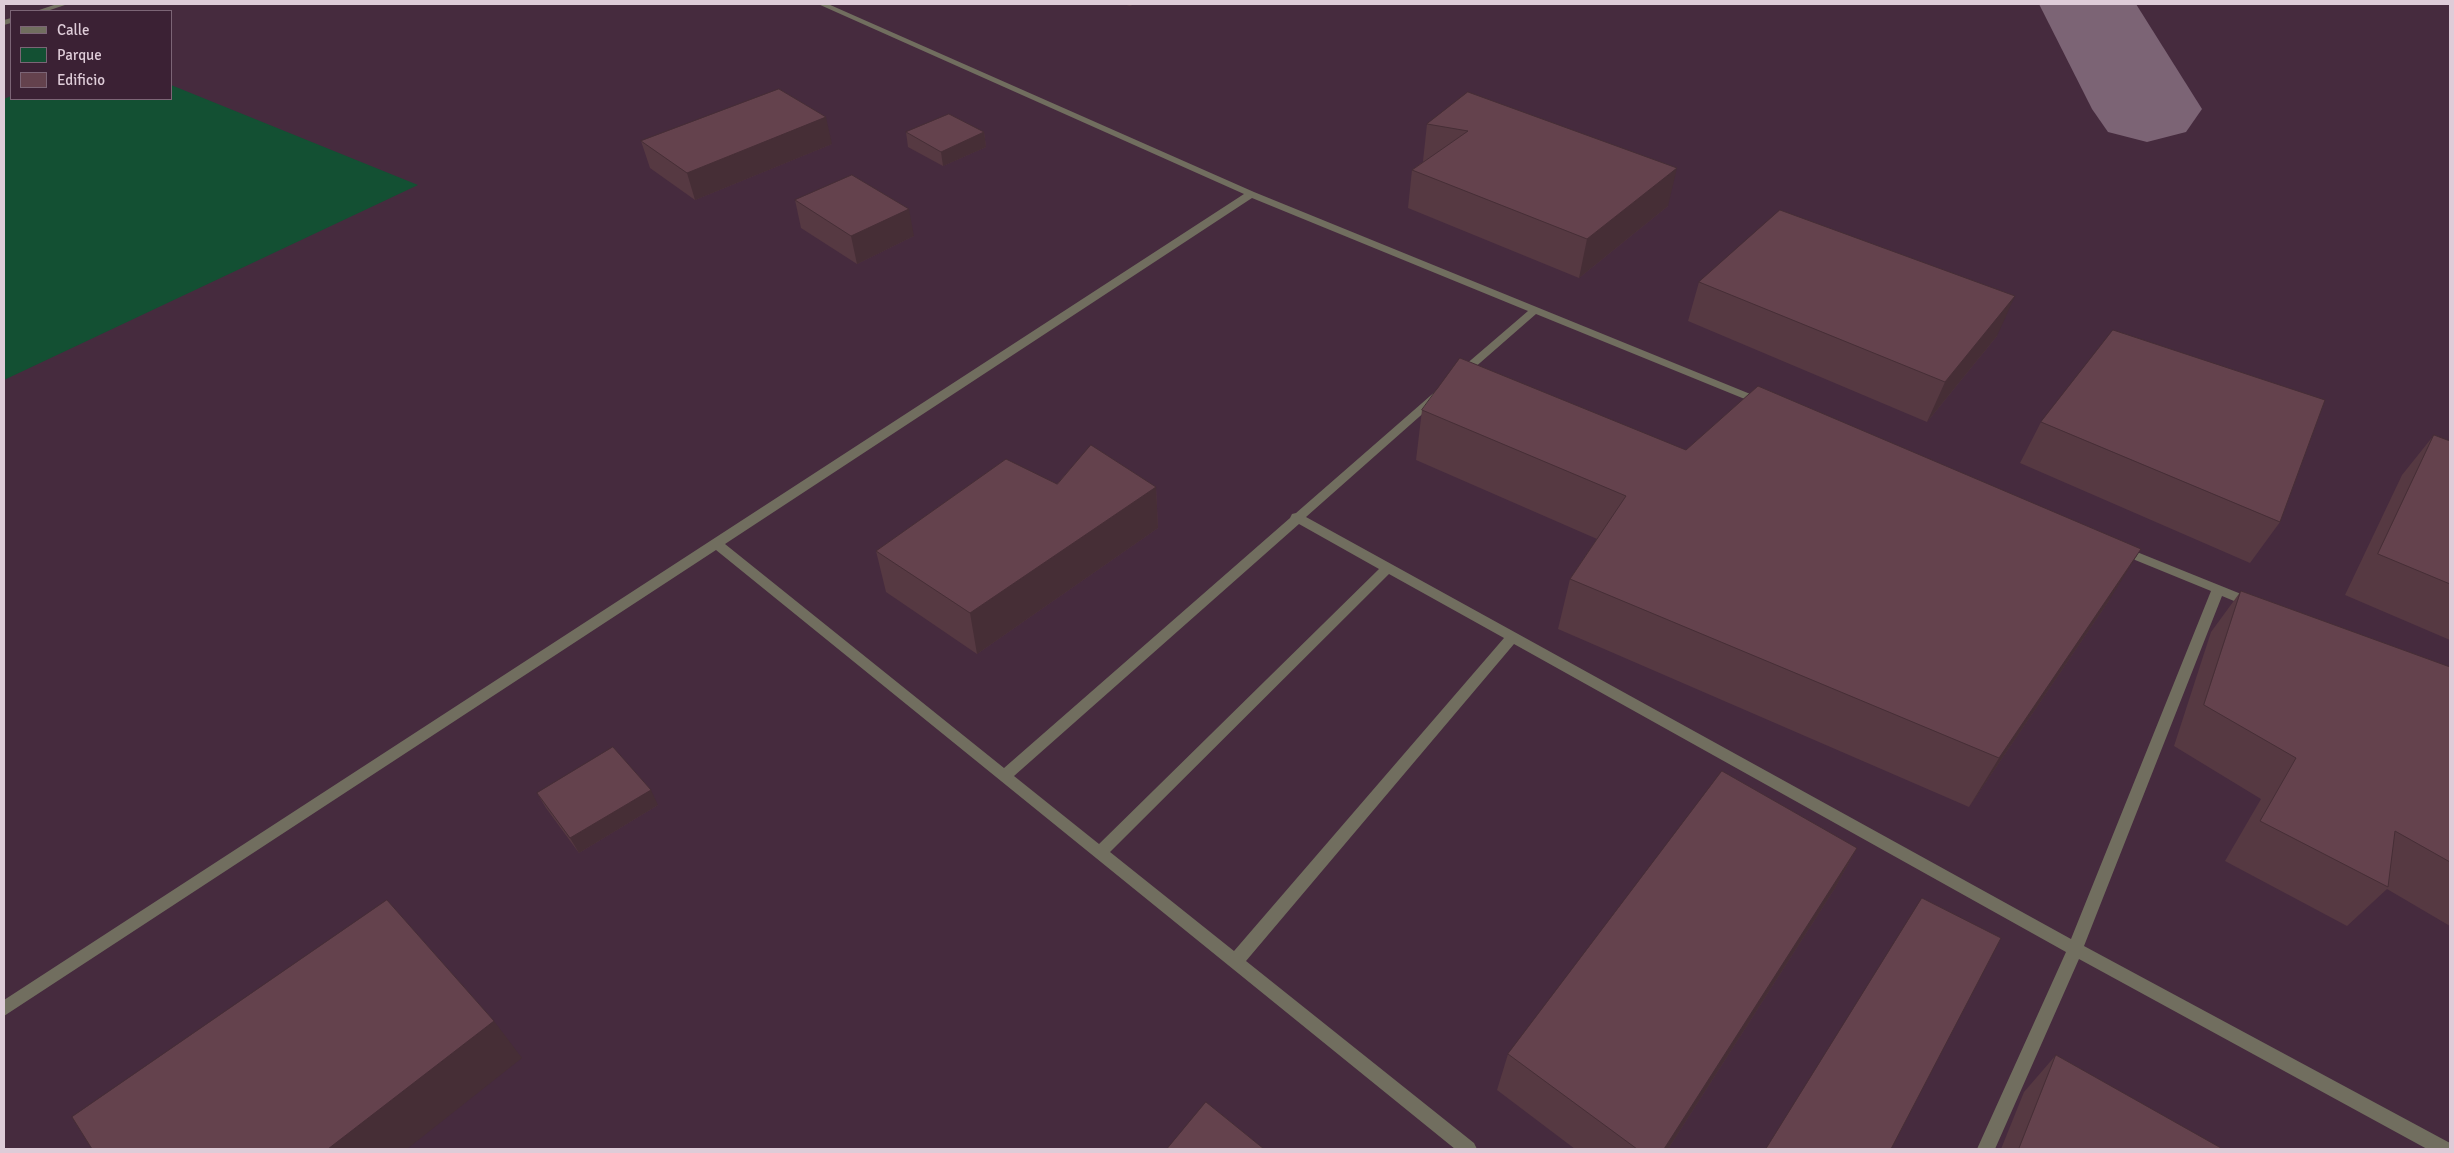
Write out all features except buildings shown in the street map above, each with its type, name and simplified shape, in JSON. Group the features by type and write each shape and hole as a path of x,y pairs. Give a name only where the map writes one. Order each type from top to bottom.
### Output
{"lane":[{"path":"43,10 64,4"},
{"path":"822,4 1250,194 1775,408"},
{"path":"4,1009 1250,194"},
{"path":"1004,776 1296,517 1535,310"},
{"path":"1296,517 2075,949 2444,1149"},
{"path":"716,543 1468,1149"},
{"path":"2107,544 2262,608"},
{"path":"1100,853 1387,568"},
{"path":"1986,1149 2075,949 2218,589"},
{"path":"1235,962 1512,637"}],"green space":[{"path":"172,85 418,185 4,380 4,99 10,96 10,100 172,100"}],"taxiway":[{"path":"2088,4 2147,109"}]}
